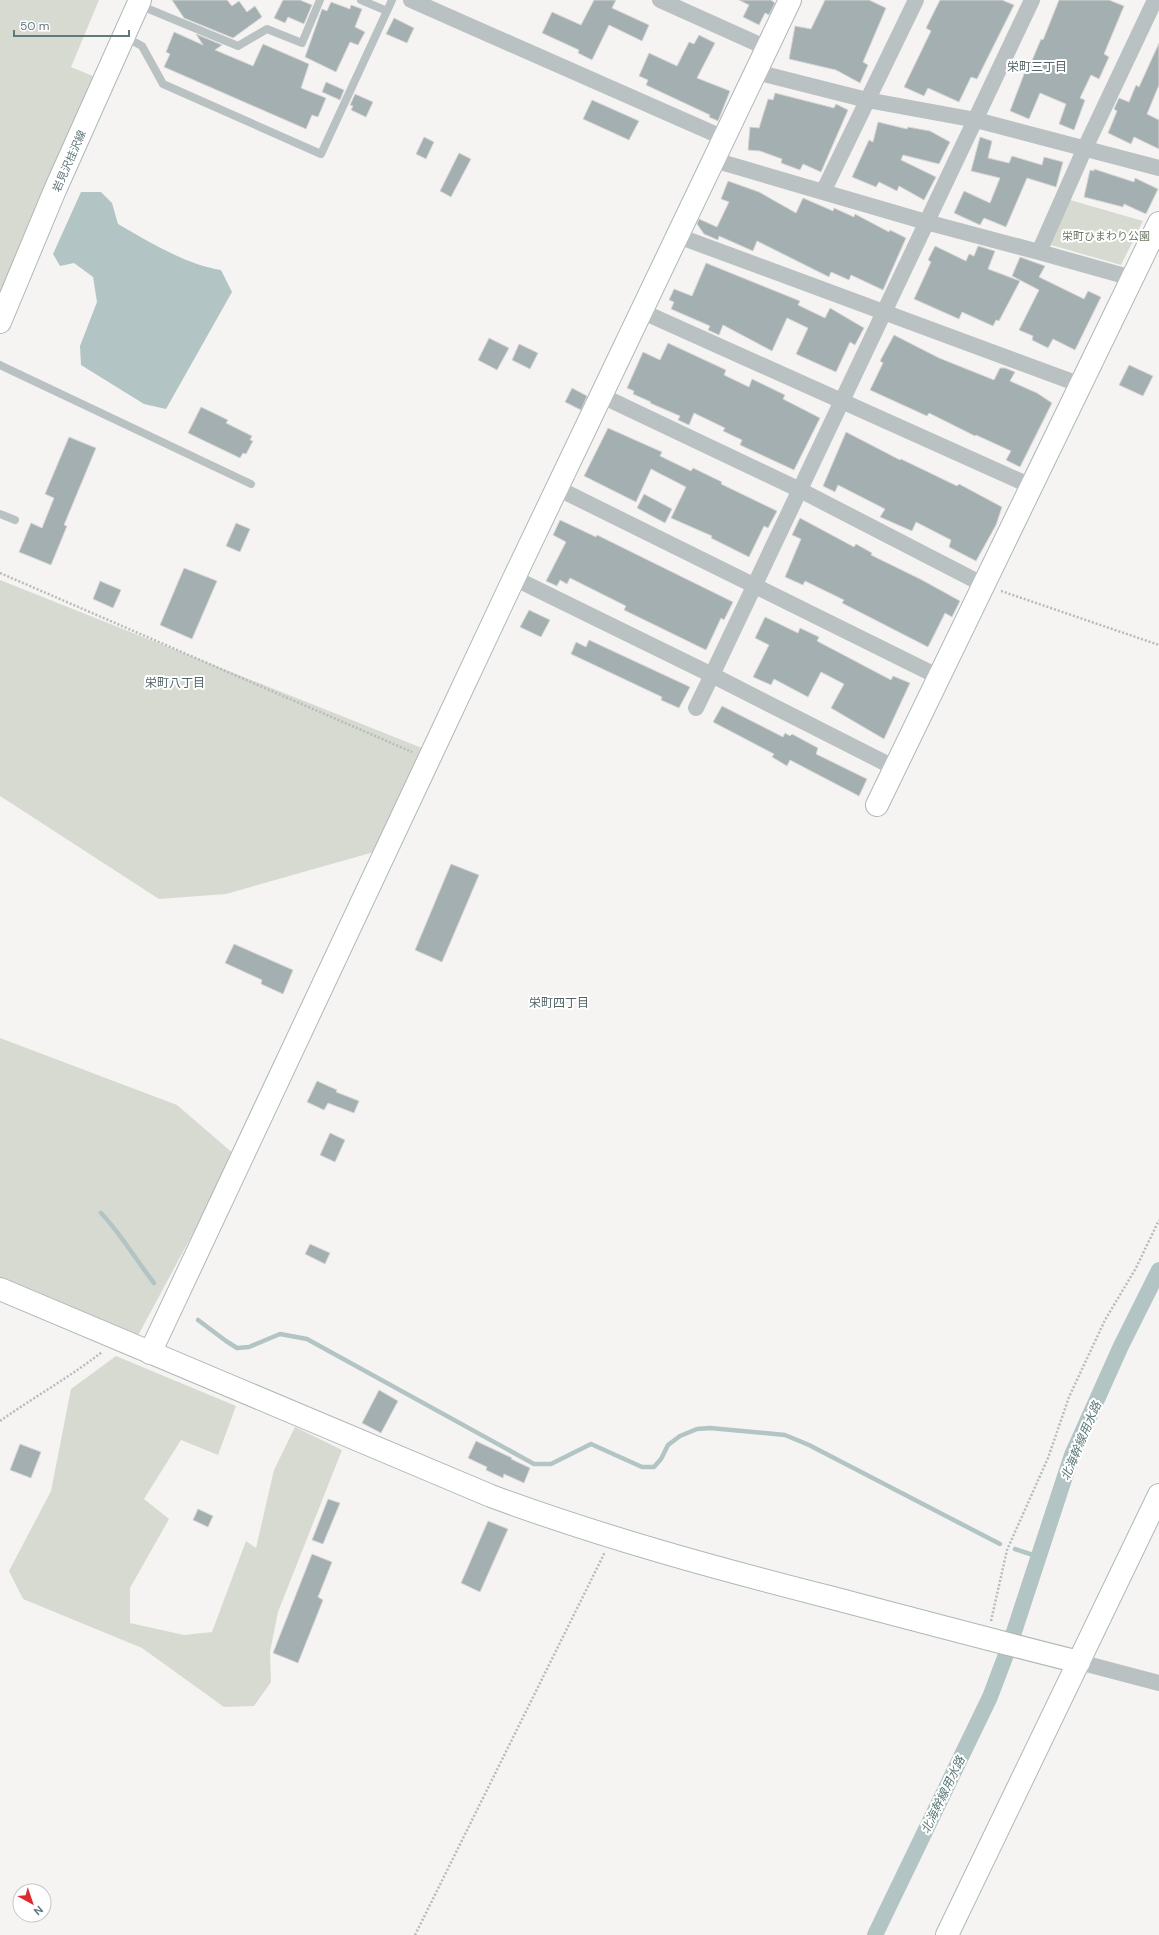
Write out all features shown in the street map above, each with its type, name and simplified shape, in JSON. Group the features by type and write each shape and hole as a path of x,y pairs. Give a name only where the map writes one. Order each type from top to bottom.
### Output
{"street":[{"path":"411,0 724,138"},
{"path":"660,0 767,48"},
{"path":"150,1352 600,395 678,236 790,0"},
{"path":"823,192 916,0"},
{"path":"696,708 1032,0"},
{"path":"1039,252 1085,148 1155,0"},
{"name":"岩見沢桂沢線","path":"0,322 55,190 125,37 139,2"},
{"path":"756,72 867,100 976,120 1159,168"},
{"path":"714,160 926,222 1132,278"},
{"path":"877,805 1159,223"},
{"path":"678,236 885,311 1081,385"},
{"path":"641,311 1031,486"},
{"path":"600,395 800,490 984,585"},
{"path":"557,488 939,677"},
{"path":"514,578 712,674 895,768"},
{"path":"0,1289 491,1496 612,1537 761,1580 1159,1683"},
{"path":"947,1935 1159,1495"}],"lane":[{"path":"139,2 238,46 267,29 302,43 320,0"},
{"path":"362,0 387,11"},
{"path":"125,37 142,46 163,84 321,154 392,0"},
{"path":"0,365 250,484"},
{"path":"0,514 15,520"}],"path":[{"path":"0,573 428,760"},
{"path":"984,585 1159,645"},
{"path":"985,1638 991,1620 1007,1550 1048,1458 1069,1397 1105,1320 1136,1268 1159,1220"},
{"path":"0,1421 35,1396 74,1374 118,1340"},
{"path":"415,1935 612,1537"}],"green space":[{"path":"0,0 99,0 71,67 100,79 0,296"},
{"name":"栄町ひまわり公園","path":"1070,200 1143,221 1121,265 1051,245"},
{"path":"0,580 422,748 381,850 226,894 159,899 0,796"},
{"path":"0,1038 177,1105 235,1155 134,1343 0,1297"},
{"path":"116,1356 236,1406 218,1455 181,1440 144,1499 169,1519 130,1588 130,1623 184,1635 212,1632 246,1541 256,1548 274,1470 295,1427 342,1450 278,1612 270,1652 271,1682 254,1706 224,1707 142,1648 23,1599 9,1571 51,1491 71,1389"}],"shaded area":[{"path":"81,192 101,192 112,203 118,224 142,238 182,258 221,270 232,292 166,409 144,404 81,365 80,346 97,302 93,277 74,263 60,266 53,254"}],"building":[{"path":"172,0 227,0 232,6 239,1 247,12 255,6 262,17 233,38 184,18"},
{"path":"283,0 300,0 312,5 304,24 288,17 285,23 274,18"},
{"path":"594,0 616,0 612,8 649,25 642,41 609,25 592,60 578,53 579,50 542,33 552,12 581,25"},
{"path":"739,0 771,0 775,3 769,15 765,13 759,25 743,17 749,5"},
{"path":"825,0 869,0 886,8 863,62 868,65 860,83 836,70 789,59 795,26 811,29"},
{"path":"940,0 1002,0 1014,5 977,79 971,77 959,102 928,88 924,96 904,87 931,31 926,28"},
{"path":"1059,0 1109,0 1124,6 1104,54 1109,57 1099,79 1091,75 1080,98 1085,100 1074,130 1059,124 1066,104 1040,93 1029,119 1010,111 1026,69 1028,70 1041,39 1043,40"},
{"path":"331,2 350,9 351,5 362,9 355,27 365,32 358,45 350,42 336,72 305,57 322,9 327,11"},
{"path":"394,18 414,28 407,43 386,34"},
{"path":"174,32 203,45 196,34 222,45 215,50 253,66 263,44 309,64 301,88 326,98 318,117 312,115 306,129 164,67 170,54 166,52"},
{"path":"699,35 715,43 697,78 730,91 718,121 709,117 710,115 646,85 648,80 639,76 649,53 677,66 689,42 694,44"},
{"path":"1159,43 1159,85 1147,114 1159,120 1159,149 1134,137 1131,144 1108,133 1117,111 1114,109 1119,98 1129,102 1136,85 1139,87"},
{"path":"326,82 344,90 340,100 322,92"},
{"path":"775,93 834,108 836,104 848,110 821,172 803,164 800,170 781,163 782,159 760,151 748,150 750,127 759,128 768,99 773,100"},
{"path":"355,94 373,102 366,117 351,110 353,106 350,105"},
{"path":"592,100 639,121 629,140 583,119"},
{"path":"878,122 907,129 908,127 930,131 950,142 939,164 903,155 901,160 936,177 924,200 899,186 897,191 879,182 876,187 852,177 869,140 873,142"},
{"path":"424,137 434,142 426,159 416,154"},
{"path":"980,137 992,141 988,158 1009,163 1012,156 1042,165 1044,157 1063,162 1056,187 1027,178 1006,227 984,218 980,225 954,213 964,191 990,203 1000,178 971,171"},
{"path":"459,153 471,159 451,197 440,191"},
{"path":"1094,169 1134,182 1135,178 1158,189 1146,214 1124,204 1123,207 1084,197 1090,170 1094,171"},
{"path":"728,181 759,192 796,213 803,198 833,211 834,208 854,217 855,214 889,232 890,230 906,238 883,290 851,275 849,280 831,272 829,277 757,241 753,251 719,236 718,240 704,234 697,224 699,219 717,227 729,202 721,199"},
{"path":"935,246 966,261 969,254 974,256 978,246 995,251 988,269 1020,281 999,321 996,320 993,326 962,312 959,319 914,299 931,262 928,260"},
{"path":"1020,257 1045,266 1039,277 1084,299 1088,291 1101,297 1075,350 1053,339 1048,348 1032,340 1033,336 1019,330 1039,290 1012,276"},
{"path":"706,263 800,301 798,305 825,318 830,308 864,328 855,345 850,342 836,372 796,354 808,328 787,318 772,351 723,325 719,335 708,330 710,326 671,309 674,302 669,300 674,289 692,296"},
{"path":"894,335 939,358 994,380 1000,368 1005,368 1015,372 1010,381 1037,393 1052,403 1020,467 1006,460 1011,451 976,435 975,436 929,413 927,416 870,390 883,363 880,361"},
{"path":"489,338 509,348 497,370 478,360"},
{"path":"668,343 726,370 724,375 749,387 752,379 785,395 783,399 820,418 794,470 740,445 742,440 723,431 725,428 694,413 689,425 678,420 680,416 650,403 651,402 633,394 634,391 627,388 643,352 660,360"},
{"path":"519,344 538,353 530,369 512,360"},
{"path":"1129,365 1153,376 1143,396 1119,385"},
{"path":"572,388 587,396 581,410 565,402"},
{"path":"201,407 228,420 226,423 252,436 250,440 253,441 246,454 243,453 240,458 188,433"},
{"path":"608,428 662,452 660,456 691,471 693,468 722,482 721,484 777,511 768,528 764,526 749,557 711,538 712,536 671,518 686,487 651,469 636,502 584,476"},
{"path":"846,432 900,460 901,459 957,486 959,484 1002,507 996,525 976,561 949,547 951,540 916,522 912,531 880,517 885,509 838,485 835,492 823,486"},
{"path":"69,437 96,448 64,525 67,526 51,565 19,552 31,523 42,528 54,498 45,494"},
{"path":"644,494 672,509 665,523 637,508"},
{"path":"800,518 854,547 856,544 872,553 871,555 922,580 960,601 952,617 945,613 928,647 842,603 844,600 805,581 803,585 785,577 801,539 792,535"},
{"path":"560,520 596,537 597,535 733,602 724,620 721,618 706,650 624,610 626,606 570,578 567,584 560,580 557,586 546,581 566,542 553,535"},
{"path":"236,523 250,529 240,552 226,546"},
{"path":"184,568 217,581 192,639 160,625"},
{"path":"100,581 121,590 113,608 93,599"},
{"path":"529,610 550,620 541,637 520,627"},
{"path":"765,617 798,633 800,628 819,637 817,641 891,680 893,676 910,683 884,739 831,708 844,684 821,672 808,697 774,679 771,685 753,677 769,645 755,638"},
{"path":"589,640 690,687 679,708 661,700 662,697 571,654 576,642 586,647"},
{"path":"722,706 783,737 785,733 790,736 792,734 818,748 816,754 867,779 859,796 790,760 787,766 772,757 774,754 713,722"},
{"path":"451,864 479,875 442,962 415,950"},
{"path":"234,944 293,970 283,994 261,984 262,980 225,963"},
{"path":"317,1081 337,1090 336,1092 359,1101 354,1113 328,1103 324,1110 307,1102"},
{"path":"330,1133 345,1140 335,1162 320,1155"},
{"path":"310,1244 330,1253 325,1264 305,1254"},
{"path":"379,1390 398,1401 381,1433 362,1423"},
{"path":"476,1441 530,1468 524,1483 504,1474 503,1478 486,1470 487,1467 468,1458"},
{"path":"20,1444 41,1452 31,1478 10,1470"},
{"path":"328,1499 340,1503 323,1544 312,1540"},
{"path":"198,1509 213,1516 208,1527 193,1520"},
{"path":"488,1521 508,1529 480,1592 461,1583"},
{"path":"312,1554 332,1562 318,1597 323,1600 298,1663 273,1653"}],"waterway":[{"path":"101,1213 154,1283"},
{"name":"北海幹線用水路","path":"1011,1641 1072,1455 1121,1346 1159,1270"},
{"path":"198,1320 237,1348 249,1347 280,1334 307,1339 534,1464 551,1464 591,1444 642,1467 654,1467 661,1459 668,1445 680,1436 697,1429 710,1428 785,1435 809,1445 1000,1544"},
{"path":"1015,1549 1039,1557"},
{"name":"北海幹線用水路","path":"875,1935 990,1697 1007,1652"}],"district":[{"name":"栄町三丁目","path":"1037,67"},
{"name":"栄町八丁目","path":"175,683"},
{"name":"栄町四丁目","path":"559,1003"}]}
